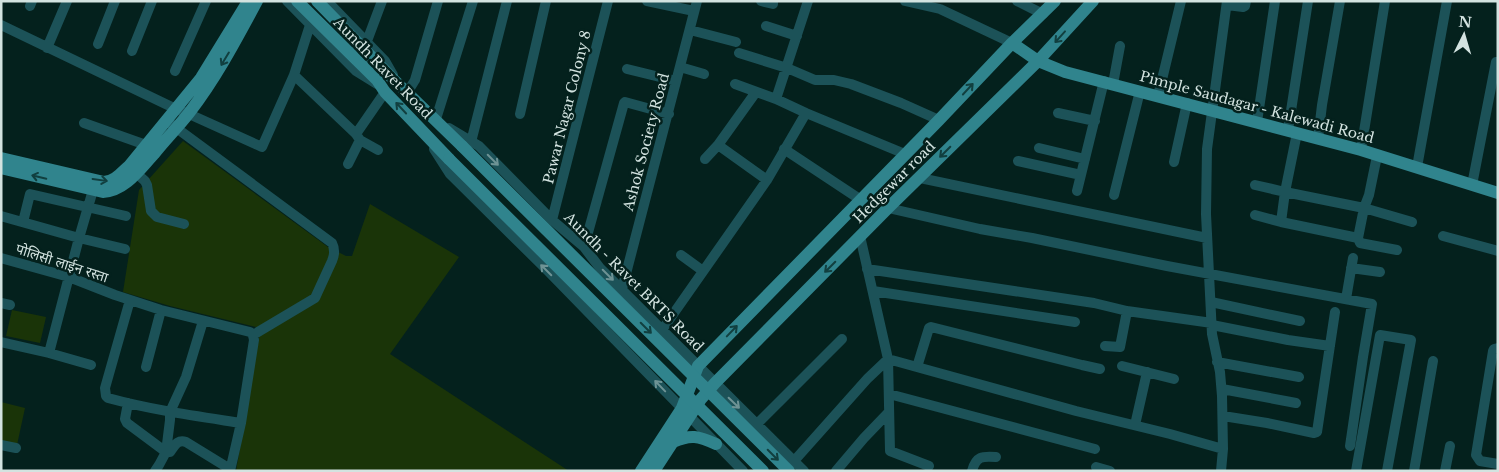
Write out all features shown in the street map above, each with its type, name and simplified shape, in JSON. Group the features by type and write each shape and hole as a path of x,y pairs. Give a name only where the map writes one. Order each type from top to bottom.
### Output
{"main road":[{"path":"1,158 70,179 93,190 112,192 122,186 136,173 171,124 176,109 202,78 248,1"},
{"path":"1,168 70,179 109,182 116,178 146,146 171,124 189,114 226,58 257,1"},
{"name":"Aundh Ravet Road","path":"297,1 383,88 426,135 762,471"},
{"name":"Aundh Ravet Road","path":"317,1 437,121 467,144 791,466"},
{"name":"Hedgewar road","path":"698,366 1012,43 1056,1"},
{"name":"Hedgewar road","path":"686,412 701,399 714,383 888,208 1038,61 1093,1"},
{"name":"Pimple Saudagar - Kalewadi Road","path":"1012,43 1038,61 1065,72 1361,150 1498,193"},
{"path":"654,471 673,442 686,412 698,366"},
{"path":"642,471 686,412"},
{"path":"673,442 693,436 702,437 716,444"}],"street":[{"path":"47,48 67,1"},
{"path":"98,44 115,1"},
{"path":"132,51 152,1"},
{"path":"175,71 206,1"},
{"path":"287,1 356,71 383,88 358,137 348,164"},
{"path":"327,1 385,61 391,70 394,80"},
{"path":"367,41 382,1"},
{"path":"408,93 415,80 438,1"},
{"path":"437,121 473,1"},
{"path":"467,144 508,1"},
{"path":"520,114 546,1"},
{"name":"Pawar Nagar Colony 8","path":"552,220 608,1"},
{"path":"647,1 696,6"},
{"path":"761,1 772,4 773,1"},
{"path":"776,98 808,1"},
{"path":"904,1 940,8 1012,43"},
{"path":"1017,1 1043,14"},
{"path":"1158,96 1181,1"},
{"path":"1221,471 1224,416 1222,389 1212,324 1207,238 1207,149 1227,3 1243,7 1246,1"},
{"path":"1257,122 1275,1"},
{"path":"1281,222 1308,1"},
{"path":"1318,139 1340,1"},
{"path":"1361,150 1385,1"},
{"path":"1417,167 1446,1"},
{"name":"Ashok Society Road","path":"622,289 696,6"},
{"path":"1,25 176,109 262,147 294,75 310,25"},
{"path":"766,26 797,36"},
{"path":"690,30 736,42"},
{"path":"1077,191 1094,121 1120,46"},
{"path":"739,53 787,68 815,80 834,80 851,84 939,120"},
{"path":"1472,184 1496,62"},
{"path":"680,67 704,74"},
{"path":"628,69 676,82"},
{"path":"294,75 358,137 378,150"},
{"path":"735,84 776,98 806,113 905,154"},
{"path":"1114,195 1140,91"},
{"path":"705,159 718,145 756,92"},
{"path":"584,247 624,103 668,114"},
{"path":"1174,162 1187,103"},
{"path":"662,330 767,180 806,113"},
{"path":"1058,113 1094,121"},
{"path":"84,123 146,146"},
{"path":"166,452 170,452 177,442 182,440 230,470 241,423 254,340 253,336 315,298 334,254 332,243 171,124"},
{"path":"426,135 450,174 743,471"},
{"name":"Aundh - Ravet BRTS Road","path":"467,144 479,146 552,220 584,247 600,268 757,424 791,466 804,471"},
{"path":"718,145 767,180"},
{"path":"1039,148 1085,159"},
{"path":"784,149 861,200"},
{"path":"1377,156 1358,238 1360,243 1397,250"},
{"path":"1018,161 1081,174"},
{"path":"136,173 147,185 152,211 157,217 184,224"},
{"path":"920,178 1207,238"},
{"path":"1255,185 1364,208 1412,222"},
{"path":"49,353 93,190"},
{"path":"23,222 30,194 126,216"},
{"path":"888,208 980,229 1372,304 1350,446"},
{"path":"1255,215 1358,238"},
{"path":"1,216 125,249"},
{"path":"860,236 888,359 890,451 929,466"},
{"path":"1443,236 1498,252"},
{"path":"681,255 703,271"},
{"name":"पोलिसी लाईन रस्ता","path":"1,258 69,277 161,310 241,329 250,332 253,336"},
{"path":"1346,300 1352,263 1380,272"},
{"path":"868,269 1094,304 1330,346"},
{"path":"873,291 1075,322"},
{"path":"130,300 105,392 108,398 170,412 241,423"},
{"path":"1211,302 1300,321"},
{"path":"146,367 161,310"},
{"path":"1105,346 1120,347 1127,311"},
{"path":"1224,416 1317,432 1335,312"},
{"path":"155,471 166,452 170,412 186,377 203,321"},
{"path":"917,367 929,328 931,327 1100,369"},
{"path":"1356,471 1380,335 1411,340 1386,471"},
{"path":"757,424 842,339"},
{"path":"1,342 91,365"},
{"path":"1498,348 1493,351 1476,455 1480,461 1498,464"},
{"path":"791,466 868,378 888,359"},
{"path":"888,359 1223,449"},
{"path":"1414,471 1434,361"},
{"path":"1217,362 1299,377"},
{"path":"1122,366 1174,379"},
{"path":"1134,425 1147,372"},
{"path":"1222,389 1296,403"},
{"path":"889,394 1094,449"},
{"path":"128,403 125,419 127,423 166,452"},
{"path":"836,471 889,412"},
{"path":"1,445 16,448"},
{"path":"1445,471 1450,446"},
{"path":"972,471 975,461 983,456 996,457"},
{"path":"1096,468 1110,471"}],"green space":[{"path":"183,141 328,247 346,256 352,256 370,204 459,257 390,354 569,471 236,471 259,338 256,327 170,306 123,292 139,190"},
{"path":"12,310 46,317 40,343 6,336"},
{"path":"1,402 25,408 17,445 1,441"}]}
